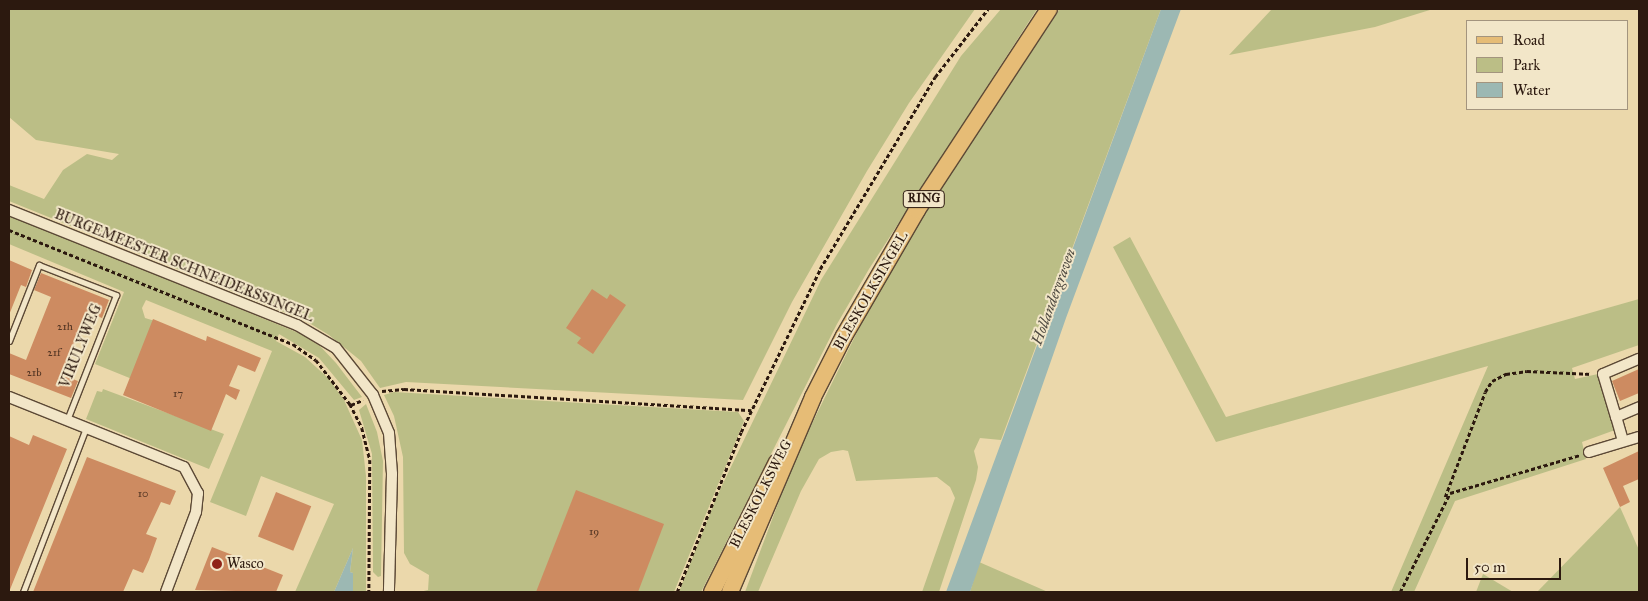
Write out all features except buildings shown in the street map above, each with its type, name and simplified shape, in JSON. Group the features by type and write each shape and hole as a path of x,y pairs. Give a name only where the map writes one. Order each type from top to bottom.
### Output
{"main road":[{"name":"BLESKOLKSINGEL","path":"730,592 813,397 917,210 1049,9"},
{"name":"BLESKOLKSWEG","path":"712,592 764,484 813,397"}],"street":[{"name":"BURGEMEESTER SCHNEIDERSSINGEL","path":"9,210 302,327 336,348 373,395 390,438 391,589"},
{"path":"1623,441 1603,374 1639,359"},
{"path":"9,397 184,467 198,493 196,512 166,592"},
{"path":"1616,417 1639,407"},
{"path":"1589,452 1639,436"}],"lane":[{"name":"VIRULYWEG","path":"9,341 39,265 116,295 66,420"},
{"path":"23,592 86,428"}],"path":[{"path":"677,592 752,410 820,268 936,77 988,9"},
{"path":"9,230 293,344 316,360 338,384 351,406 362,428 370,460 368,592"},
{"path":"1400,592 1444,500 1484,392 1492,381 1506,374 1527,371 1603,374"},
{"path":"351,406 389,389 404,389 752,410"},
{"path":"1444,500 1454,491 1589,452"}],"green space":[{"path":"9,9 975,9 909,103 867,171 792,302 743,400 406,382 380,388 361,361 329,335 306,321 9,201 9,185 44,199 63,170 87,154 112,160 119,154 36,140 9,117"},
{"path":"1001,9 1037,9 869,269 837,324 701,592 679,592 716,498 821,280 961,56"},
{"path":"1060,9 1161,9 1001,440 980,438 974,451 978,467 976,480 939,592 922,592 955,498 950,487 937,477 856,481 848,451 843,450 831,452 819,459 801,491 758,592 745,592 795,458 865,316 921,218"},
{"path":"1272,9 1433,9 1375,27 1229,55"},
{"path":"9,215 299,333 320,346 336,363 362,397 354,400 319,358 279,334 276,341 305,357 328,378 344,400 362,440 366,476 366,592 353,592 353,573 350,572 353,548 334,592 295,592 334,504 261,476 246,516 210,502 272,351 146,300 142,308 145,318 155,321 132,379 95,364 124,292 9,244"},
{"path":"1130,237 1226,417 1639,299 1639,345 1572,368 1575,379 1598,374 1615,430 1582,442 1586,459 1455,501 1414,592 1391,592 1488,366 1216,442 1113,247"},
{"path":"103,389 224,434 209,469 86,419 97,391 102,392"},
{"path":"394,392 738,412 744,421 674,592 419,592 428,590 429,575 410,564 404,553 403,457 394,416 384,395"},
{"path":"366,404 377,432 383,461 381,576 378,577 373,572 372,454 359,410"},
{"path":"1620,507 1639,550 1639,592 1537,592"},
{"path":"979,562 1048,592 970,592"},
{"path":"1483,574 1513,592 1476,592"}],"water":[{"path":"1161,9 1181,9 1066,318 970,592 946,592"},
{"path":"353,548 350,572 353,573 353,592 334,592"}],"place":[{"name":"Wasco","path":"217,564"}],"water label":[{"name":"Hollandergraven","path":"1054,297"}]}
